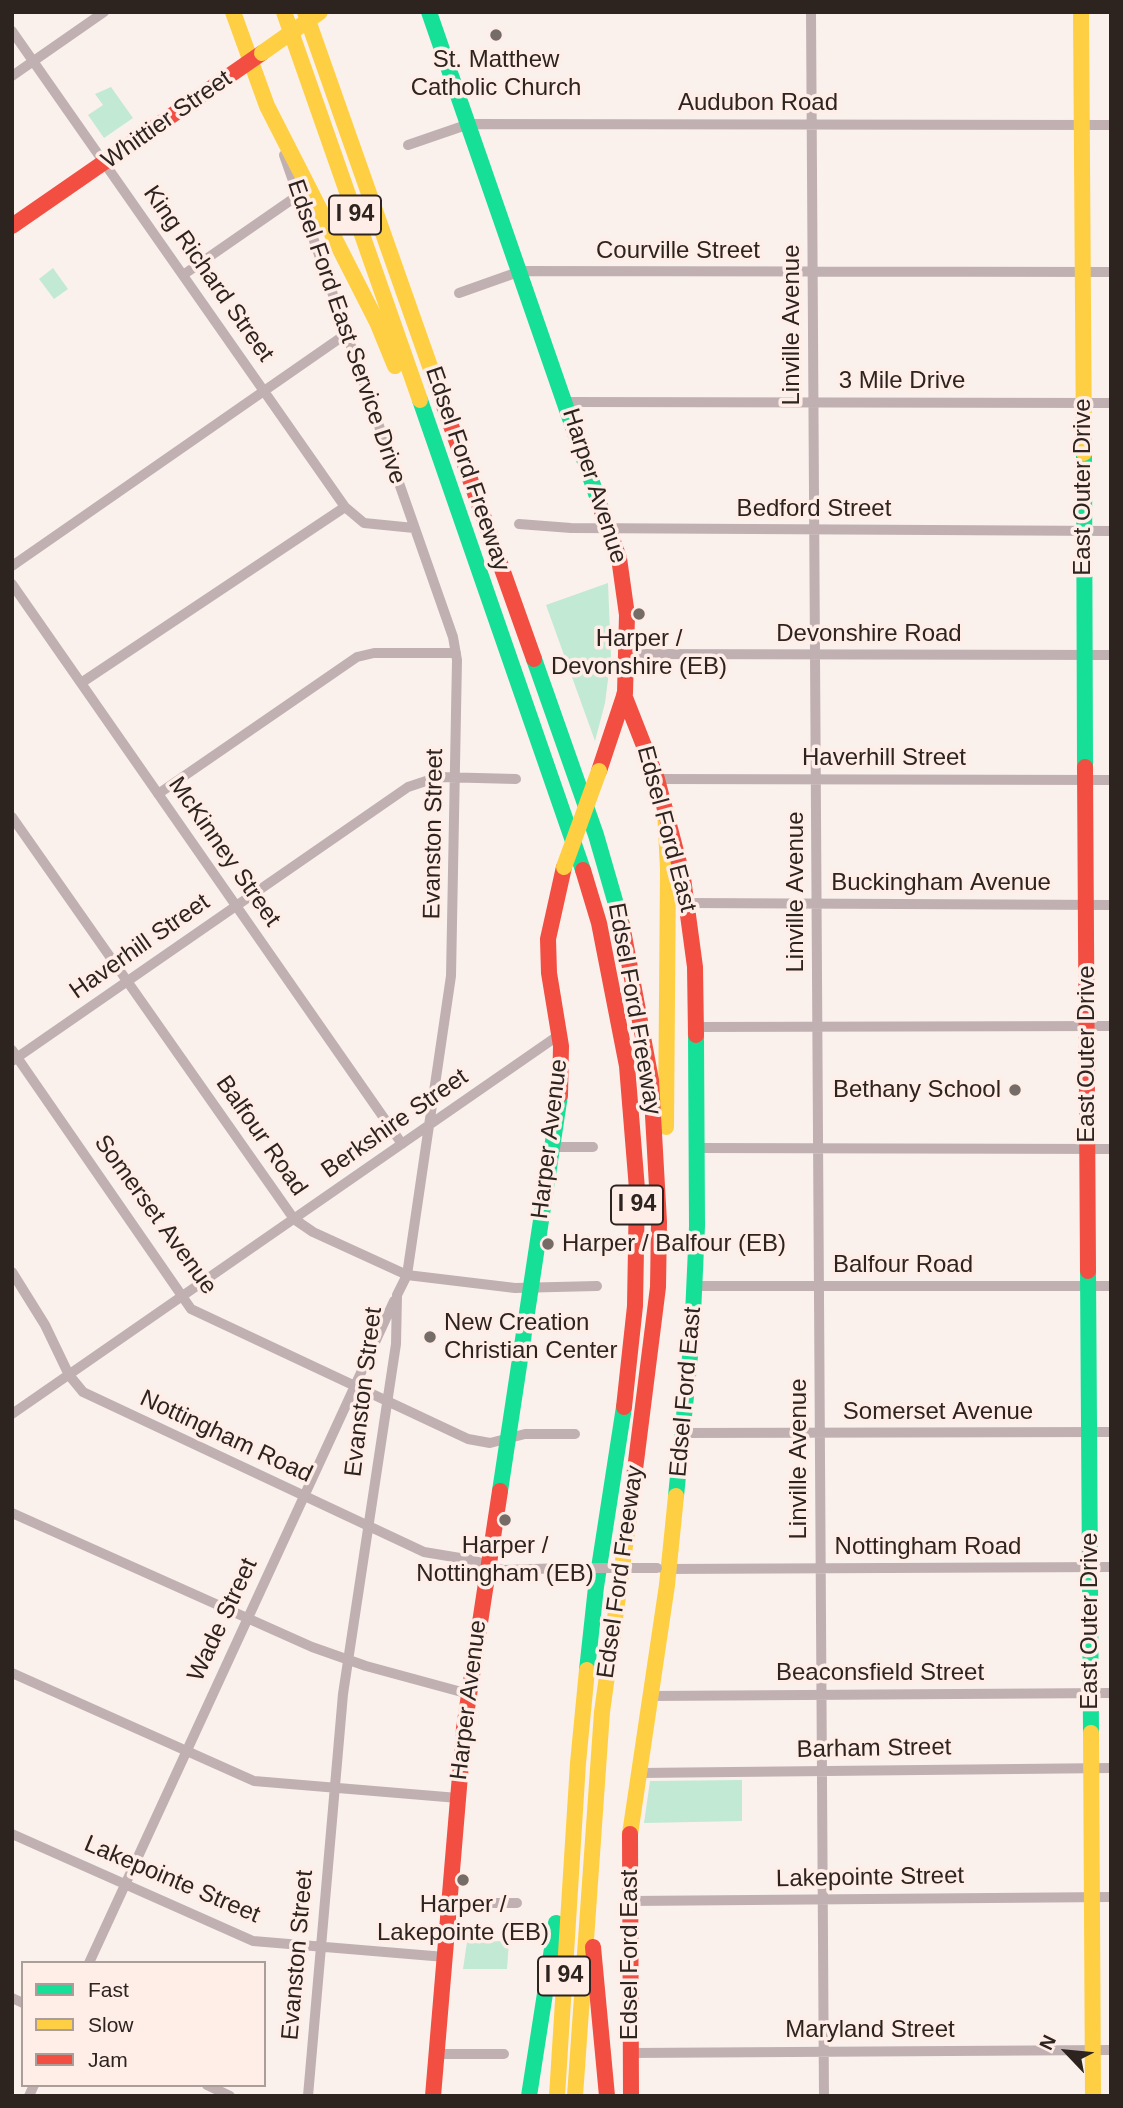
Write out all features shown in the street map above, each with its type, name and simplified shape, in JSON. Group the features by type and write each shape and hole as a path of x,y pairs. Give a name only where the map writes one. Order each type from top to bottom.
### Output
{"main road":[{"name":"Edsel Ford East Service Drive","path":"233,12 257,57 267,106"},
{"name":"Edsel Ford Freeway","path":"284,12 569,822 602,935 616,999 630,1096 638,1224 632,1342 596,1587 571,1857 558,2096"},
{"name":"Edsel Ford Freeway","path":"305,12 574,771 620,914 651,1080 659,1222 658,1287 648,1385 602,1712 575,2096"},
{"name":"Whittier Street","path":"12,226 320,12"},
{"name":"Harper Avenue","path":"429,12 611,528 625,591 627,654 624,695 564,867 548,939 549,973 559,1035 562,1080 469,1694 433,2096"},
{"name":"East Outer Drive","path":"1080,12 1093,2096"},
{"path":"267,106 377,322 413,408 426,418"},
{"name":"Edsel Ford East","path":"624,695 657,779 687,903 695,967 697,1148 695,1286 682,1433 662,1569 650,1696 630,1836 631,2096"},
{"path":"659,1222 666,1166 668,1045 668,869 665,809"},
{"path":"529,2096 556,1917 571,1857"},
{"path":"587,1919 596,1963 607,2096"}],"street":[{"path":"12,76 104,12"},
{"name":"Linville Avenue","path":"811,12 824,2096"},
{"name":"King Richard Street","path":"12,31 345,507"},
{"name":"Edsel Ford East Service Drive","path":"267,106 456,653"},
{"name":"Audubon Road","path":"408,145 469,124 1111,125"},
{"path":"184,275 297,196"},
{"name":"Courville Street","path":"459,293 521,271 1111,272"},
{"path":"12,566 346,334"},
{"name":"3 Mile Drive","path":"566,401 1111,403"},
{"path":"81,683 345,507 364,523 415,528"},
{"name":"Bedford Street","path":"519,524 611,528 1111,531"},
{"name":"McKinney Street","path":"12,584 402,1144"},
{"path":"158,794 358,657 374,653 456,653"},
{"name":"Evanston Street","path":"308,2096 334,1788 348,1660 396,1344 397,1295 407,1275 454,937 456,653"},
{"name":"Devonshire Road","path":"627,654 1111,655"},
{"name":"Haverhill Street","path":"14,1056 408,787 429,779 455,777 516,779"},
{"name":"Haverhill Street","path":"657,779 1111,780"},
{"name":"Balfour Road","path":"12,817 295,1219 313,1232 407,1275 514,1288 597,1286"},
{"name":"Buckingham Avenue","path":"687,903 1111,905"},
{"path":"696,1027 1111,1026"},
{"name":"Berkshire Street","path":"12,1414 559,1035"},
{"name":"Somerset Avenue","path":"14,1056 191,1309 468,1438 490,1443 524,1434 575,1434"},
{"path":"551,1147 593,1147"},
{"path":"697,1148 1111,1149"},
{"name":"Nottingham Road","path":"12,1272 45,1325 69,1374 83,1392 424,1552 472,1560 503,1570 1111,1567"},
{"name":"Balfour Road","path":"695,1286 1111,1286"},
{"name":"Wade Street","path":"90,1961 397,1295"},
{"name":"Somerset Avenue","path":"682,1433 1111,1432"},
{"path":"12,1513 348,1660 469,1694"},
{"path":"12,1673 254,1781 458,1798"},
{"name":"Beaconsfield Street","path":"650,1696 1111,1693"},
{"name":"Barham Street","path":"638,1773 1111,1768"},
{"name":"Lakepointe Street","path":"12,1834 253,1941 444,1957"},
{"name":"Lakepointe Street","path":"630,1901 1111,1896"},
{"path":"449,1903 517,1903"},
{"name":"Maryland Street","path":"630,2053 1111,2050"},
{"path":"436,2054 504,2054"},
{"path":"211,2087 230,2096"}],"green space":[{"path":"111,87 133,118 104,138 88,115 103,105 95,94"},
{"path":"53,268 68,289 54,299 39,279"},
{"path":"608,583 611,656 605,703 595,741 546,605"},
{"path":"742,1780 742,1821 644,1823 650,1781"},
{"path":"509,1941 507,1969 463,1969 467,1942"}],"traffic: fast":[{"path":"429,12 602,511"},
{"path":"420,400 583,870"},
{"path":"1084,453 1085,767"},
{"path":"534,659 596,835 622,925"},
{"path":"676,1496 692,1336 697,1226 696,1035"},
{"path":"500,1491 560,1095"},
{"path":"1088,1271 1091,1733"},
{"path":"587,1670 596,1587 624,1407"},
{"path":"529,2096 556,1923"}],"traffic: slow":[{"path":"233,12 267,106"},
{"path":"284,12 420,400"},
{"path":"305,12 433,375"},
{"path":"262,53 320,12"},
{"path":"1081,12 1084,453"},
{"path":"267,106 377,322 395,366"},
{"path":"564,867 599,771"},
{"path":"665,809 668,869 666,1127"},
{"path":"630,1834 667,1585 676,1496"},
{"path":"575,2096 602,1712 629,1517"},
{"path":"557,2096 578,1763 587,1670"},
{"path":"1091,1733 1093,2096"}],"traffic: jam":[{"path":"12,226 262,53"},
{"path":"433,375 534,659"},
{"path":"599,771 625,693 627,615 619,558 602,511"},
{"path":"624,695 657,779 683,878 695,967 696,1035"},
{"path":"1085,767 1088,1271"},
{"path":"560,1095 561,1046 549,973 548,939 564,867"},
{"path":"583,870 599,923 627,1066 637,1189 635,1306 624,1407"},
{"path":"622,925 651,1080 659,1222 658,1287 629,1517"},
{"path":"433,2096 464,1728 500,1491"},
{"path":"630,1834 631,2096"},
{"path":"593,1947 607,2096"}],"place":[{"name":"St. Matthew Catholic Church","path":"496,35"},
{"name":"Harper / Devonshire (EB)","path":"639,614"},
{"name":"Bethany School","path":"1015,1090"},
{"name":"Harper / Balfour (EB)","path":"548,1244"},
{"name":"New Creation Christian Center","path":"430,1337"},
{"name":"Harper / Nottingham (EB)","path":"505,1520"},
{"name":"Harper / Lakepointe (EB)","path":"463,1880"}]}
